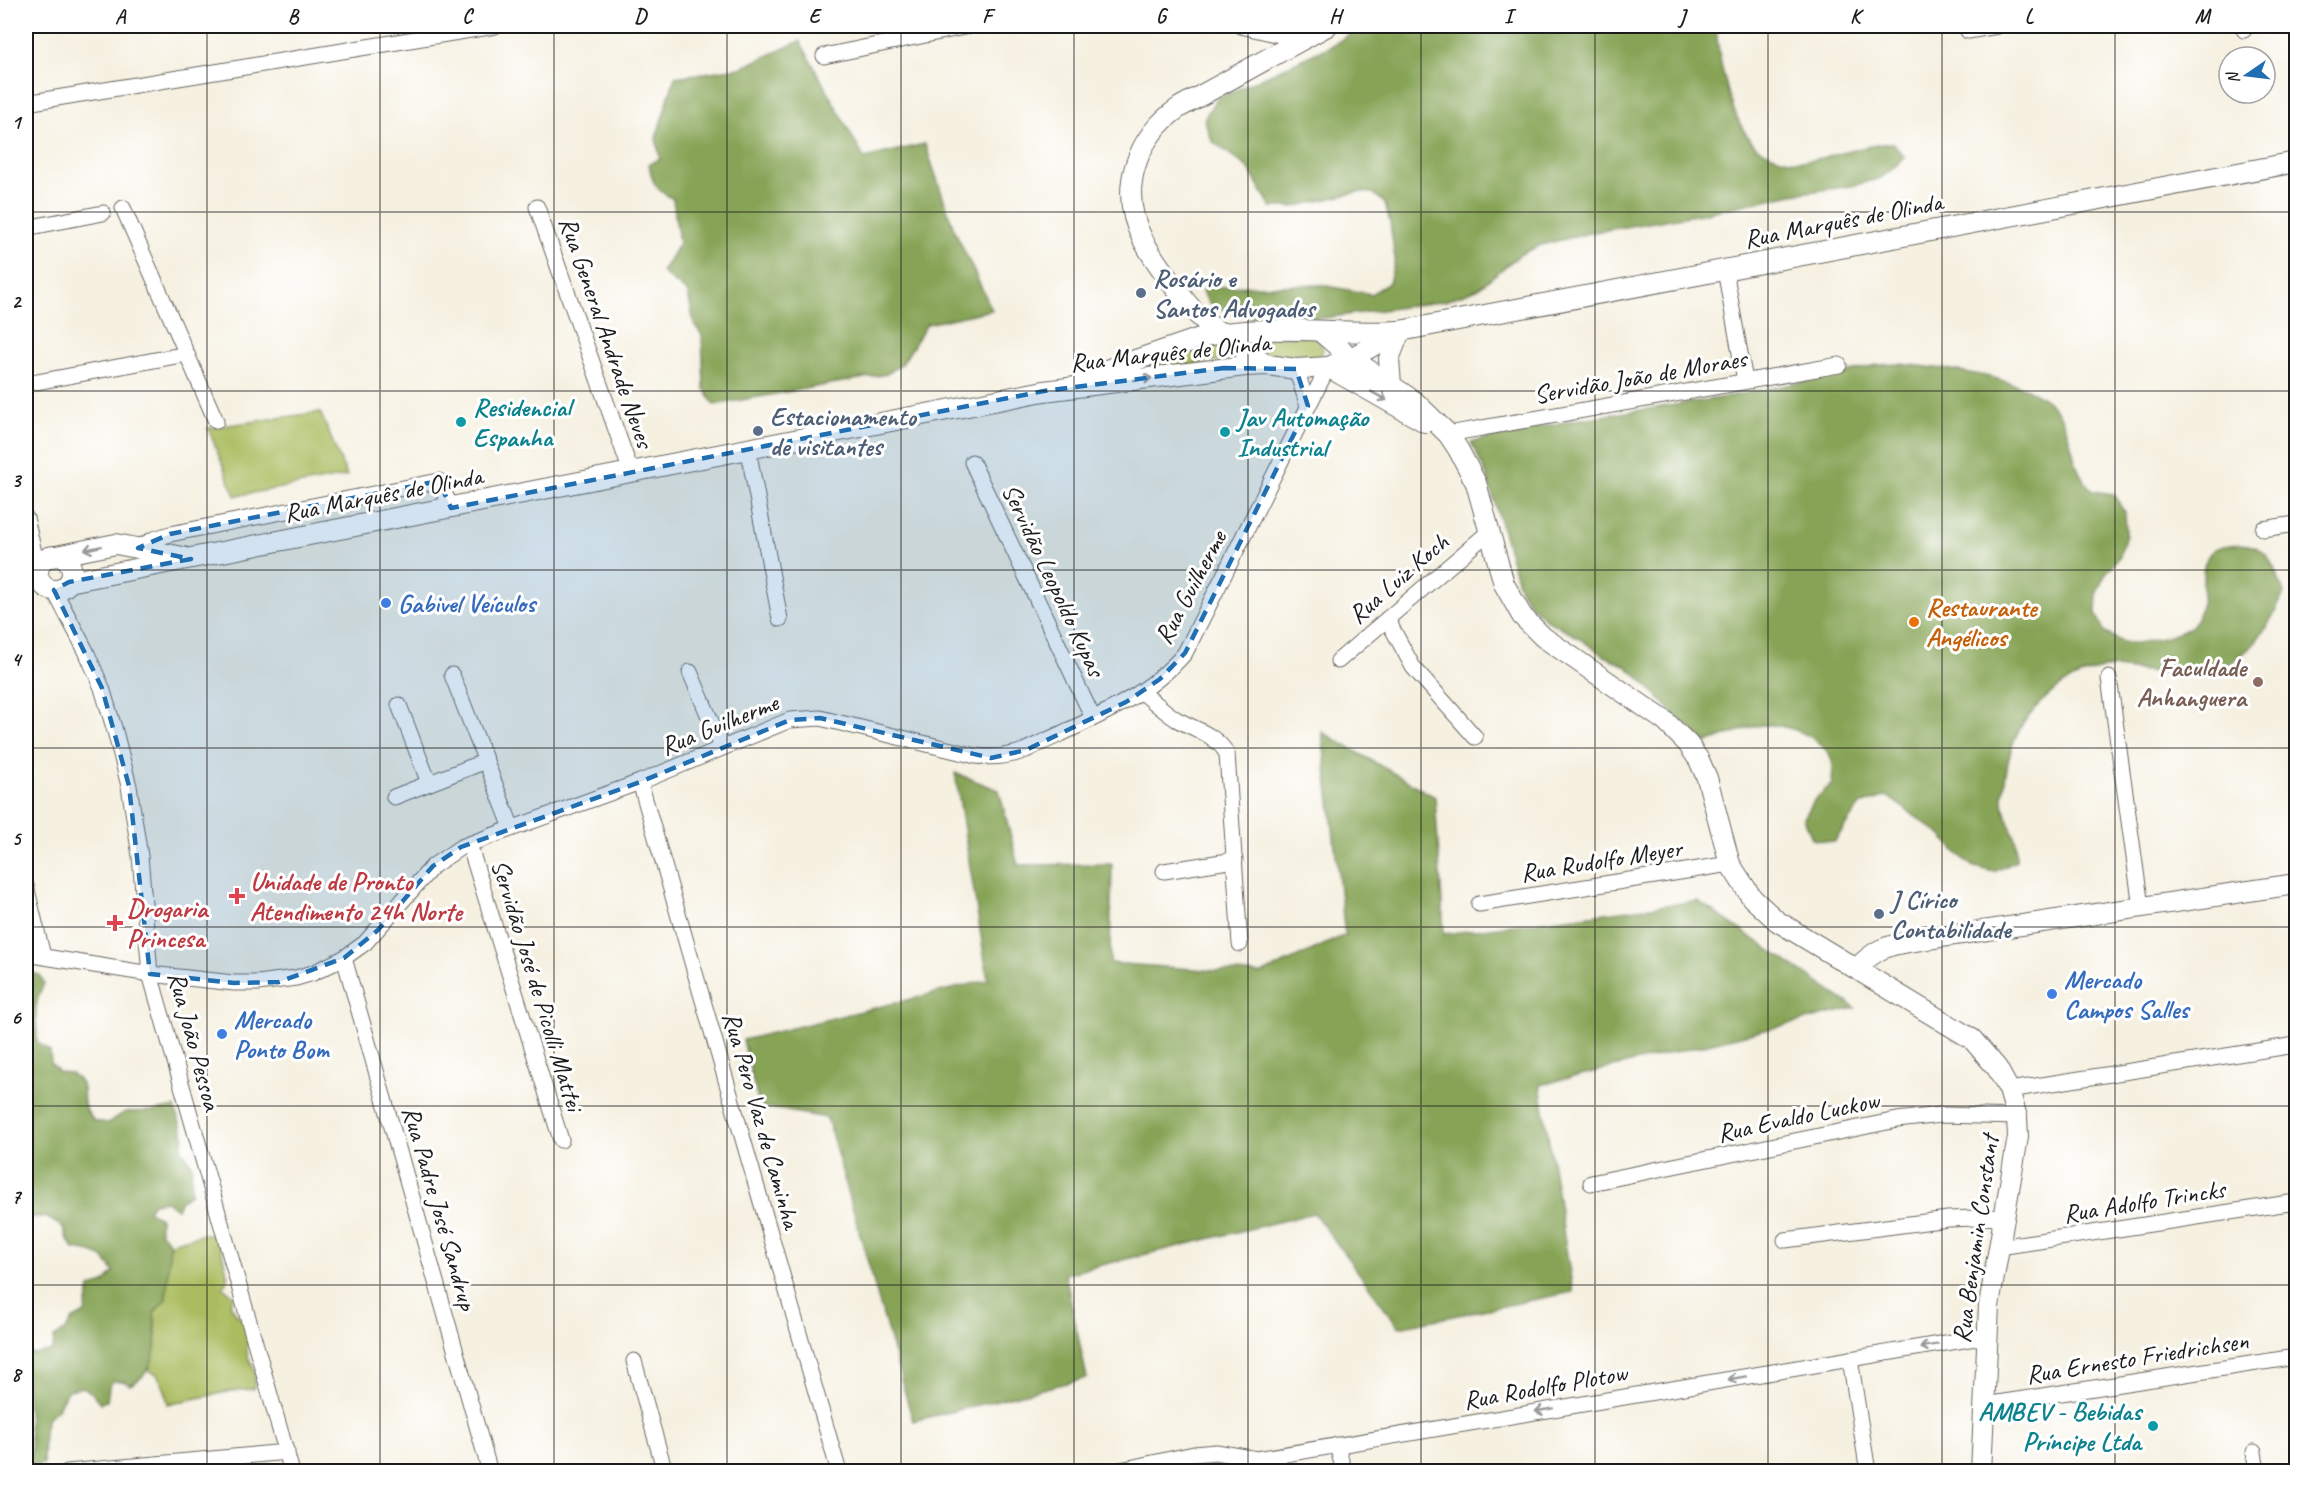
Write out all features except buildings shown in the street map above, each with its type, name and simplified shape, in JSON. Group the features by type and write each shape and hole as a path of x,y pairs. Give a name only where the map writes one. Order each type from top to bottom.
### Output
{"main road":[{"path":"1268,365 1220,333 1195,312 1173,284 1142,239 1135,221 1132,184 1141,149 1152,131 1164,118 1327,26"},
{"name":"Rua Marquês de Olinda","path":"1044,392 1220,333 1400,331 2296,162"},
{"path":"1173,284 1220,319 1263,331 1256,343 1268,365"},
{"path":"1173,284 1183,301 1189,322 1186,333 1176,346"},
{"path":"1391,385 1389,359 1400,331"},
{"name":"Rua Marquês de Olinda","path":"52,577 122,572 1044,392 1224,368 1268,365 1296,369 1328,367 1351,358 1400,331"},
{"path":"1321,332 1330,350 1328,367"},
{"name":"Rua Benjamin Constant","path":"1321,332 1351,358 1414,401 1448,434 1476,483 1504,584 1522,616 1543,637 1665,721 1688,744 1707,778 1730,864 1744,888 1764,911 1972,1039 1997,1068 2009,1090 2017,1117 2015,1156 1992,1285 1986,1336 1981,1472"},
{"name":"Rua Benjamin Constant","path":"1328,367 1448,434"},
{"name":"Rua Marquês de Olinda","path":"26,591 109,545 138,548 191,559"},
{"path":"122,572 138,548"},
{"path":"26,585 52,577"},
{"path":"1857,968 1872,953 1897,944 2296,884"}],"street":[{"path":"26,103 495,26"},
{"path":"824,56 969,26"},
{"path":"1241,26 1302,40"},
{"path":"1968,31 1997,26"},
{"name":"Rua General Andrade Neves","path":"537,207 631,472"},
{"path":"123,208 216,421"},
{"path":"26,228 103,213"},
{"path":"1725,270 1745,381"},
{"path":"26,384 187,354"},
{"name":"Servidão João de Moraes","path":"1448,434 1839,365"},
{"name":"Rua Guilherme","path":"26,954 150,974 234,983 279,982 313,973 344,958 378,930 433,866 469,844 640,782 790,720 820,718 991,758 1010,756 1026,750 1142,692 1173,666 1195,637 1328,367"},
{"path":"1296,369 1308,406"},
{"path":"748,449 780,619"},
{"name":"Servidão Leopoldo Kupas","path":"972,462 1093,718"},
{"path":"138,548 154,539 170,534 439,481 451,508"},
{"name":"Rua João Pessoa","path":"26,518 32,537 102,688 129,786 140,856 150,974 292,1472"},
{"path":"2263,529 2296,524"},
{"name":"Rua Luiz Koch","path":"1338,661 1490,531"},
{"path":"1388,619 1413,667 1474,737"},
{"path":"690,672 722,747"},
{"path":"452,675 512,828"},
{"path":"2109,678 2141,907"},
{"path":"1142,692 1176,719 1222,745 1227,754 1240,944"},
{"path":"399,705 429,783"},
{"path":"394,797 486,761"},
{"name":"Rua Pero Vaz de Caminha","path":"640,782 839,1472"},
{"name":"Servidão José de Picolli Mattei","path":"469,844 561,1140"},
{"path":"1164,871 1234,860"},
{"name":"Rua Rudolfo Meyer","path":"1479,904 1730,864"},
{"path":"26,886 43,956"},
{"name":"Rua Padre José Sandrup","path":"344,958 490,1472"},
{"path":"2009,1090 2296,1045"},
{"name":"Rua Evaldo Luckow","path":"1591,1183 1908,1118 1941,1115 2017,1117"},
{"name":"Rua Adolfo Trincks","path":"1999,1247 2296,1202"},
{"path":"1785,1239 1948,1219 2004,1217"},
{"name":"Rua Rodolfo Plotow","path":"1112,1472 1194,1454 1216,1452 1257,1459 1986,1336"},
{"name":"Rua Ernesto Friedrichsen","path":"1984,1405 2296,1357"},
{"path":"1850,1359 1868,1472"},
{"path":"634,1361 665,1472"},
{"path":"1337,1445 1344,1472"},
{"path":"66,1472 287,1452"},
{"path":"2254,1452 2257,1472"}],"highlighted area":[{"path":"1224,368 1296,369 1308,406 1185,653 1160,679 1126,702 1026,750 991,758 820,718 790,720 640,782 461,847 433,866 378,930 344,958 279,982 234,983 150,974 129,786 102,688 54,590 69,582 191,559 138,548 170,534 439,481 451,508 1044,391"}],"green space":[{"path":"1362,26 1716,26 1723,72 1733,107 1747,136 1760,149 1782,158 1799,161 1893,143 1905,158 1881,178 1852,186 1793,194 1701,214 1589,233 1541,245 1521,254 1477,289 1445,301 1325,318 1267,320 1245,317 1210,305 1202,291 1207,287 1321,285 1371,294 1389,283 1395,259 1385,203 1373,193 1358,192 1293,207 1271,207 1248,168 1212,141 1204,119 1216,99 1333,45"},
{"path":"800,41 864,158 925,144 954,229 992,310 927,324 902,364 887,374 714,405 704,388 702,335 694,324 688,293 662,272 679,243 673,199 662,193 656,186 649,164 660,159 656,138 675,77 740,68"},
{"path":"1314,336 1323,350 1314,363 1271,357 1264,348 1268,337"},
{"path":"1218,340 1242,357 1083,381"},
{"path":"1900,364 1961,371 2007,382 2027,389 2044,399 2057,411 2065,425 2076,464 2083,479 2092,491 2113,494 2125,512 2126,534 2120,556 2106,573 2097,592 2096,613 2105,633 2124,642 2133,643 2188,629 2193,625 2202,603 2203,574 2207,558 2211,552 2223,546 2243,544 2261,550 2272,563 2284,593 2261,635 2245,652 2225,666 2193,673 2112,668 2099,670 2073,679 2039,704 2018,733 2011,750 2005,777 2003,801 2016,841 2016,861 1994,872 1972,866 1941,835 1887,796 1860,805 1834,842 1812,839 1804,818 1815,799 1832,784 1833,763 1827,752 1810,737 1800,732 1766,725 1756,726 1707,743 1626,666 1605,656 1568,631 1548,621 1531,606 1519,587 1487,476 1471,442 1574,420 1720,398 1834,376 1877,365"},
{"path":"320,412 347,476 235,496 208,428"},
{"path":"1322,732 1435,797 1444,934 1698,901 1855,1008 1540,1085 1573,1292 1399,1327 1314,1213 1065,1274 1087,1378 913,1421 827,1118 759,1106 743,1040 988,980 955,773 999,790 1018,865 1112,864 1110,963 1261,974 1345,935"},
{"path":"26,972 40,975 44,984 37,1006 37,1042 50,1051 51,1063 59,1072 71,1073 80,1081 85,1106 94,1121 108,1123 125,1112 154,1111 175,1107 184,1135 181,1148 192,1165 191,1194 181,1200 177,1209 166,1201 153,1203 148,1210 160,1218 160,1232 170,1243 166,1299 154,1313 156,1334 151,1363 146,1372 130,1385 123,1381 113,1381 109,1388 107,1401 100,1403 83,1387 67,1391 57,1410 48,1417 44,1431 43,1464 32,1466 26,1386 26,1351 34,1354 53,1350 54,1337 65,1331 72,1320 85,1313 90,1287 104,1283 114,1272 98,1254 74,1249 63,1227 46,1217 26,1217 26,1153 29,1147 26,1134"},
{"path":"204,1234 214,1235 220,1243 228,1278 223,1287 234,1296 230,1305 238,1316 250,1325 247,1350 255,1371 255,1382 253,1389 168,1404 165,1390 157,1374 149,1371 157,1340 154,1313 166,1298 170,1243"}],"place":[{"name":"Rosário e Santos Advogados","path":"1141,293"},
{"name":"Residencial Espanha","path":"461,422"},
{"name":"Estacionamento de visitantes","path":"758,431"},
{"name":"Jav Automação Industrial","path":"1225,432"},
{"name":"Gabivel Veículos","path":"386,603"},
{"name":"Restaurante Angélicos","path":"1914,622"},
{"name":"Faculdade Anhanguera","path":"2258,682"},
{"name":"Unidade de Pronto Atendimento 24h Norte","path":"237,896"},
{"name":"J Círico Contabilidade","path":"1879,914"},
{"name":"Drogaria Princesa","path":"115,923"},
{"name":"Mercado Campos Salles","path":"2052,994"},
{"name":"Mercado Ponto Bom","path":"222,1034"},
{"name":"AMBEV - Bebidas Príncipe Ltda","path":"2153,1426"}]}
